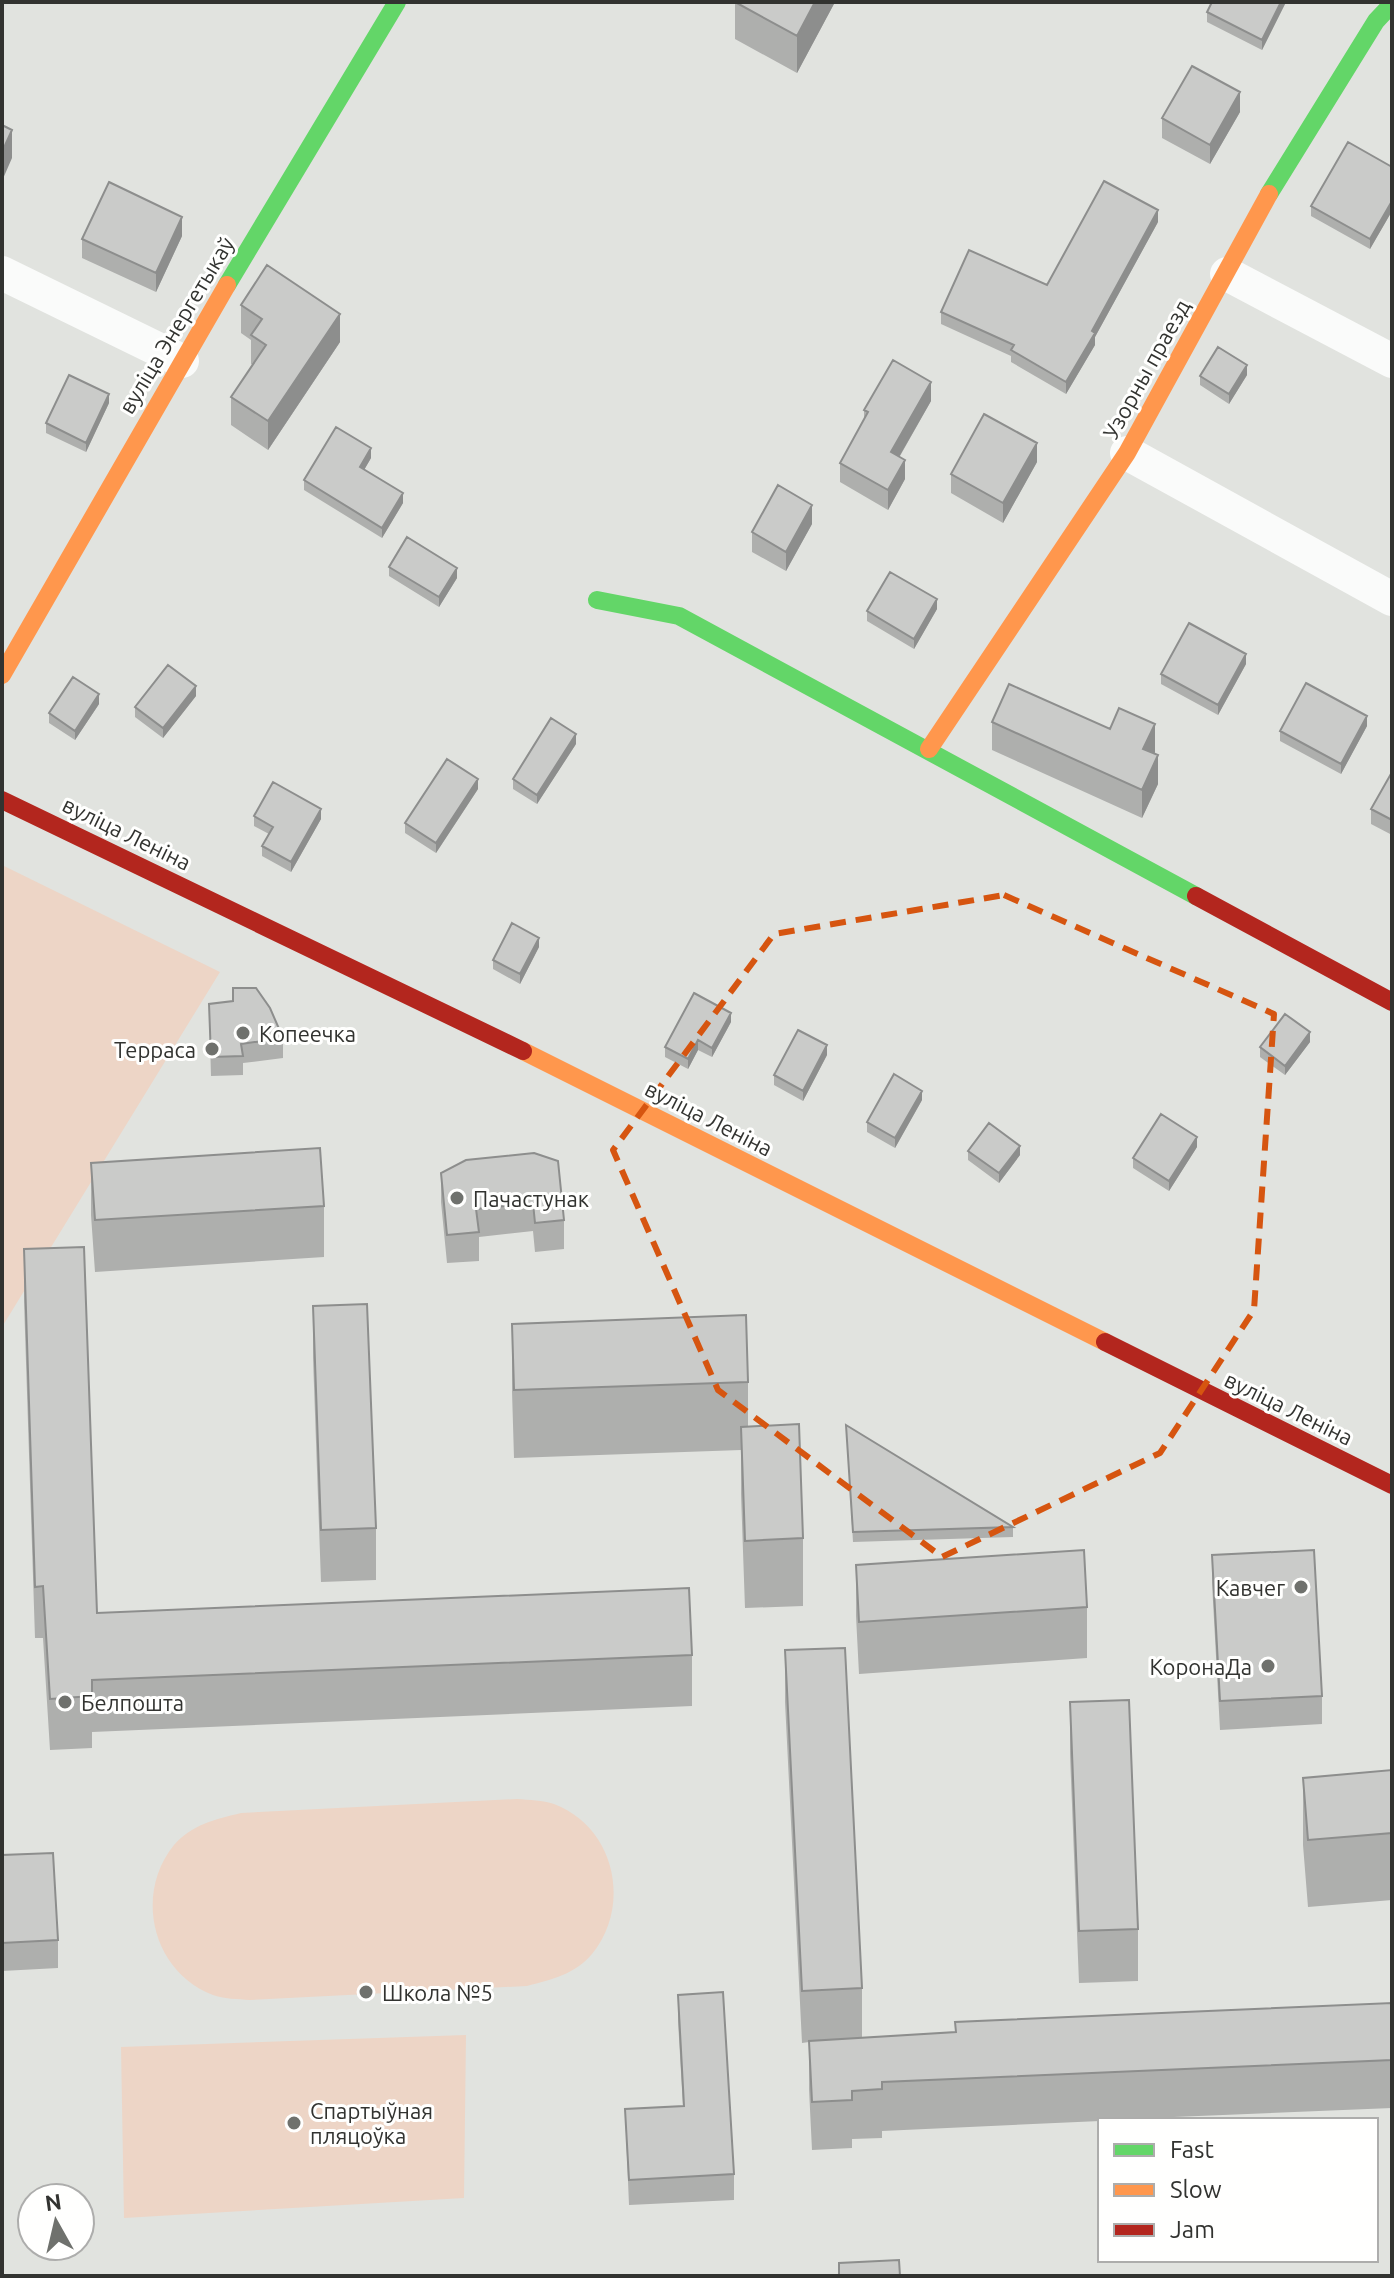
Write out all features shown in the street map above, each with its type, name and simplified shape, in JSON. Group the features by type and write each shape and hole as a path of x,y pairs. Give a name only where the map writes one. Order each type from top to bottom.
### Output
{"street":[{"name":"вуліца Энергетыкаў","path":"2,675 182,361 397,2"},
{"name":"Узорны праезд","path":"929,749 1127,453 1284,171 1376,21 1392,4"},
{"path":"2,273 182,361"},
{"path":"1227,274 1392,361"},
{"path":"1127,453 1392,599"},
{"path":"597,600 679,616 1392,1002"},
{"name":"вуліца Леніна","path":"2,800 412,996 1392,1485"}],"highlighted area":[{"path":"1004,895 1274,1014 1254,1310 1160,1453 942,1557 718,1390 613,1150 774,934"}],"shaded area":[{"path":"2,865 220,972 2,1327"},
{"path":"517,1799 554,1804 575,1815 591,1830 611,1869 614,1891 612,1913 604,1934 586,1961 562,1975 527,1986 231,1999 192,1984 176,1969 163,1950 153,1908 155,1886 162,1865 174,1845 188,1832 204,1824 241,1813"},
{"name":"Спартыўная пляцоўка","path":"466,2035 464,2198 124,2218 121,2047"}],"building":[{"path":"735,2 815,2 797,36"},
{"path":"1212,2 1281,2 1262,40 1207,12"},
{"path":"1192,66 1240,92 1210,145 1162,118"},
{"path":"2,125 12,130 2,152"},
{"path":"1348,142 1392,167 1392,201 1370,239 1311,206"},
{"path":"1104,181 1158,210 1092,331 1095,333 1066,382 1011,350 1014,345 941,312 969,250 1047,285"},
{"path":"109,182 182,217 156,273 82,239"},
{"path":"267,265 340,314 268,421 231,397 266,345 251,335 262,319 241,305"},
{"path":"1218,347 1247,365 1229,394 1200,376"},
{"path":"893,360 931,382 891,452 905,460 888,490 840,463 868,412 864,410"},
{"path":"69,375 109,394 86,443 46,423"},
{"path":"984,414 1037,443 1003,503 951,474"},
{"path":"336,427 371,448 360,467 403,493 382,528 304,480"},
{"path":"778,485 812,505 786,552 752,532"},
{"path":"407,537 457,568 439,597 389,567"},
{"path":"890,572 937,599 914,639 867,611"},
{"path":"1189,623 1246,654 1218,705 1161,674"},
{"path":"168,665 196,686 163,728 135,707"},
{"path":"73,677 99,694 75,731 49,713"},
{"path":"1306,683 1367,716 1341,764 1280,731"},
{"path":"1009,684 1110,729 1119,708 1155,724 1143,749 1158,755 1142,790 992,722"},
{"path":"551,718 576,734 537,795 513,779"},
{"path":"447,759 478,779 436,843 405,823"},
{"path":"1392,772 1392,820 1371,809"},
{"path":"273,782 321,809 291,862 262,846 273,827 254,816"},
{"path":"512,923 539,938 520,974 493,960"},
{"path":"233,988 256,988 270,1008 283,1038 241,1044 243,1056 211,1057 209,1004 233,1001"},
{"path":"694,993 731,1013 712,1048 698,1040 688,1059 665,1047"},
{"path":"1285,1014 1310,1032 1285,1066 1260,1047"},
{"path":"798,1030 827,1045 803,1091 774,1075"},
{"path":"894,1074 922,1091 895,1138 867,1122"},
{"path":"1161,1114 1197,1137 1169,1181 1133,1158"},
{"path":"989,1123 1020,1146 999,1173 968,1151"},
{"path":"320,1148 324,1206 95,1220 91,1163"},
{"path":"534,1153 558,1161 564,1220 535,1223 533,1203 476,1209 479,1232 447,1235 441,1173 466,1160"},
{"path":"84,1247 97,1613 689,1588 692,1655 92,1680 92,1696 50,1699 43,1586 35,1587 24,1249"},
{"path":"367,1304 376,1528 321,1530 313,1306"},
{"path":"746,1315 748,1382 514,1390 512,1324"},
{"path":"799,1424 803,1538 745,1541 741,1427"},
{"path":"846,1425 1013,1527 853,1532"},
{"path":"1084,1550 1087,1607 859,1622 856,1565"},
{"name":"КоронаДа","path":"1314,1550 1322,1696 1220,1701 1212,1555"},
{"path":"845,1648 862,1988 802,1991 785,1650"},
{"path":"1129,1700 1138,1929 1079,1931 1070,1702"},
{"path":"1392,1770 1392,1833 1308,1840 1303,1778"},
{"path":"53,1853 58,1940 2,1943 2,1855"},
{"path":"723,1992 734,2174 629,2180 625,2109 684,2106 678,1995"},
{"path":"1392,2003 1392,2060 882,2082 882,2089 852,2091 852,2100 812,2102 809,2041 956,2032 955,2022"},
{"path":"899,2260 900,2276 839,2276 839,2263"}],"traffic: fast":[{"path":"227,285 397,2"},
{"path":"1269,194 1376,21 1392,4"},
{"path":"597,600 679,616 1196,896"}],"traffic: slow":[{"path":"929,749 1127,453 1269,194"},
{"path":"2,675 227,285"},
{"path":"523,1051 1105,1342"}],"traffic: jam":[{"path":"2,800 523,1051"},
{"path":"1196,896 1392,1002"},
{"path":"1105,1342 1392,1485"}],"place":[{"name":"Копеечка","path":"243,1033"},
{"name":"Терраса","path":"212,1049"},
{"name":"Пачастунак","path":"457,1198"},
{"name":"Кавчег","path":"1301,1587"},
{"name":"КоронаДа","path":"1268,1666"},
{"name":"Белпошта","path":"65,1702"},
{"name":"Школа №5","path":"366,1992"},
{"name":"Спартыўная пляцоўка","path":"294,2123"}]}
